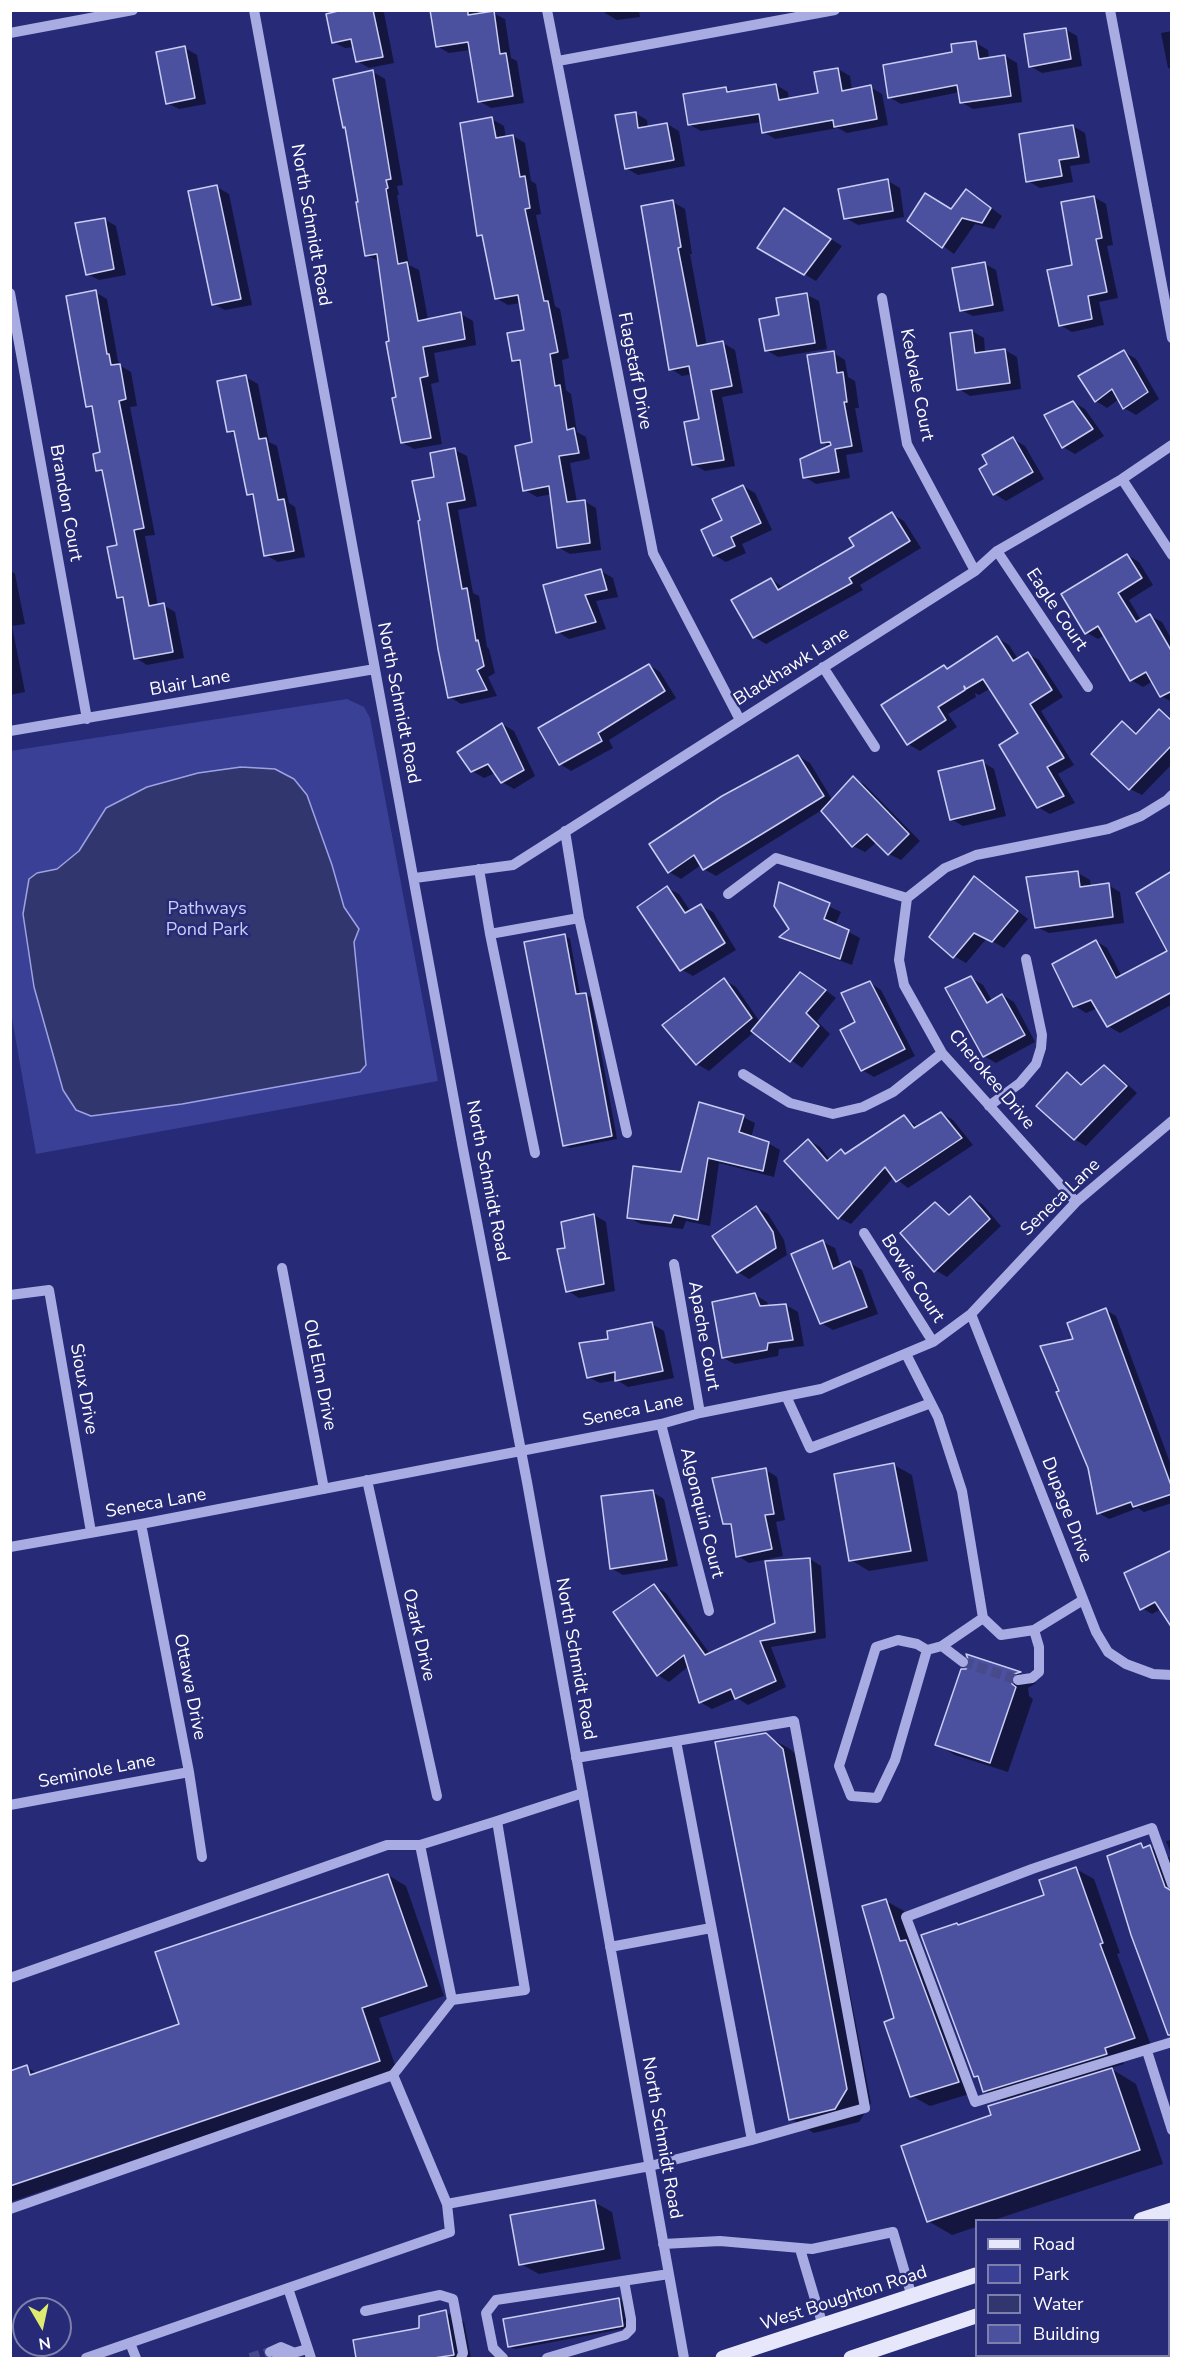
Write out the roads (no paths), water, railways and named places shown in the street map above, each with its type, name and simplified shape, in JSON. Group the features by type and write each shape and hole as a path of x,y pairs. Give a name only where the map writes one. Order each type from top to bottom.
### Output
{"main road":[{"path":"1144,2219 1172,2210"},
{"name":"West Boughton Road","path":"723,2358 975,2275"},
{"path":"851,2358 975,2316"}],"street":[{"path":"10,33 133,10"},
{"name":"North Schmidt Road","path":"254,10 461,1137 521,1450 684,2358"},
{"name":"Flagstaff Drive","path":"547,10 653,552 740,720"},
{"path":"558,62 835,10"},
{"path":"1110,10 1172,338"},
{"name":"Brandon Court","path":"10,292 87,719"},
{"name":"Kedvale Court","path":"882,298 907,444 975,571"},
{"name":"Blackhawk Lane","path":"415,878 513,865 975,571 997,551 1122,479 1172,445"},
{"path":"1122,479 1172,555"},
{"name":"Eagle Court","path":"997,551 1088,687"},
{"path":"823,667 875,747"},
{"name":"Blair Lane","path":"10,731 375,669"},
{"path":"728,894 776,858 907,898 945,868 975,855 1108,829 1170,801"},
{"path":"566,831 579,918 627,1133"},
{"path":"479,869 535,1153"},
{"name":"Cherokee Drive","path":"907,898 901,929 899,960 904,985 942,1053 1076,1202"},
{"path":"490,934 579,918"},
{"path":"989,1106 1020,1083 1036,1064 1041,1048 1042,1035 1026,958"},
{"path":"743,1074 790,1103 832,1114 863,1107 893,1092 942,1053"},
{"name":"Seneca Lane","path":"10,1547 661,1424 700,1413 821,1389 933,1342 971,1314 1076,1202 1172,1120"},
{"name":"Bowie Court","path":"864,1233 933,1342"},
{"name":"Apache Court","path":"674,1264 700,1413"},
{"name":"Old Elm Drive","path":"282,1268 324,1489"},
{"name":"Sioux Drive","path":"10,1295 49,1290 91,1532"},
{"name":"Dupage Drive","path":"971,1314 1096,1632 1108,1652 1126,1664 1153,1674 1172,1674"},
{"path":"906,1354 938,1417 962,1491 983,1618 1001,1635 1034,1630 1083,1600"},
{"path":"786,1396 810,1448 931,1403"},
{"name":"Algonquin Court","path":"661,1424 709,1611"},
{"name":"Ozark Drive","path":"367,1480 437,1796"},
{"name":"Ottawa Drive","path":"141,1524 189,1772 202,1857"},
{"path":"927,1650 895,1760 878,1798 851,1796 839,1766 876,1647 898,1640 917,1644 927,1650 942,1646 983,1618"},
{"path":"1018,1680 1032,1678 1039,1672 1039,1647 1034,1630"},
{"path":"942,1646 963,1662"},
{"path":"447,2204 650,2166 865,2108 794,1721 576,1758"},
{"path":"676,1741 752,2140"},
{"name":"Seminole Lane","path":"10,1805 189,1772"},
{"path":"10,1978 387,1845 420,1845 583,1793"},
{"path":"10,2209 393,2074 452,2000 525,1990 497,1821"},
{"path":"1172,1884 1152,1828 1032,1869 906,1917 975,2102 1172,2042"},
{"path":"420,1845 452,2000"},
{"path":"610,1947 711,1928"},
{"path":"1147,2051 1172,2130"},
{"path":"86,2358 450,2232 447,2204 393,2074"},
{"path":"663,2244 720,2241 812,2249 893,2232 912,2297"},
{"path":"800,2249 823,2326"},
{"path":"503,2358 493,2348 486,2313 496,2300 669,2274"},
{"path":"546,2358 625,2335 631,2329 631,2319 624,2281"},
{"path":"273,2355 309,2354 288,2288"},
{"path":"365,2311 440,2295 453,2299 463,2353 461,2358"},
{"path":"130,2343 136,2358"}],"water":[{"path":"241,767 275,769 294,779 307,795 344,907 359,929 354,942 366,1065 360,1072 182,1104 91,1116 76,1110 63,1090 34,987 23,914 29,879 37,873 57,869 79,851 106,808 147,787 198,773"}],"tunnel":[{"path":"963,1662 1018,1680"},
{"path":"250,2358 270,2352"}],"park label":[{"name":"Pathways Pond Park","path":"207,920"}]}
